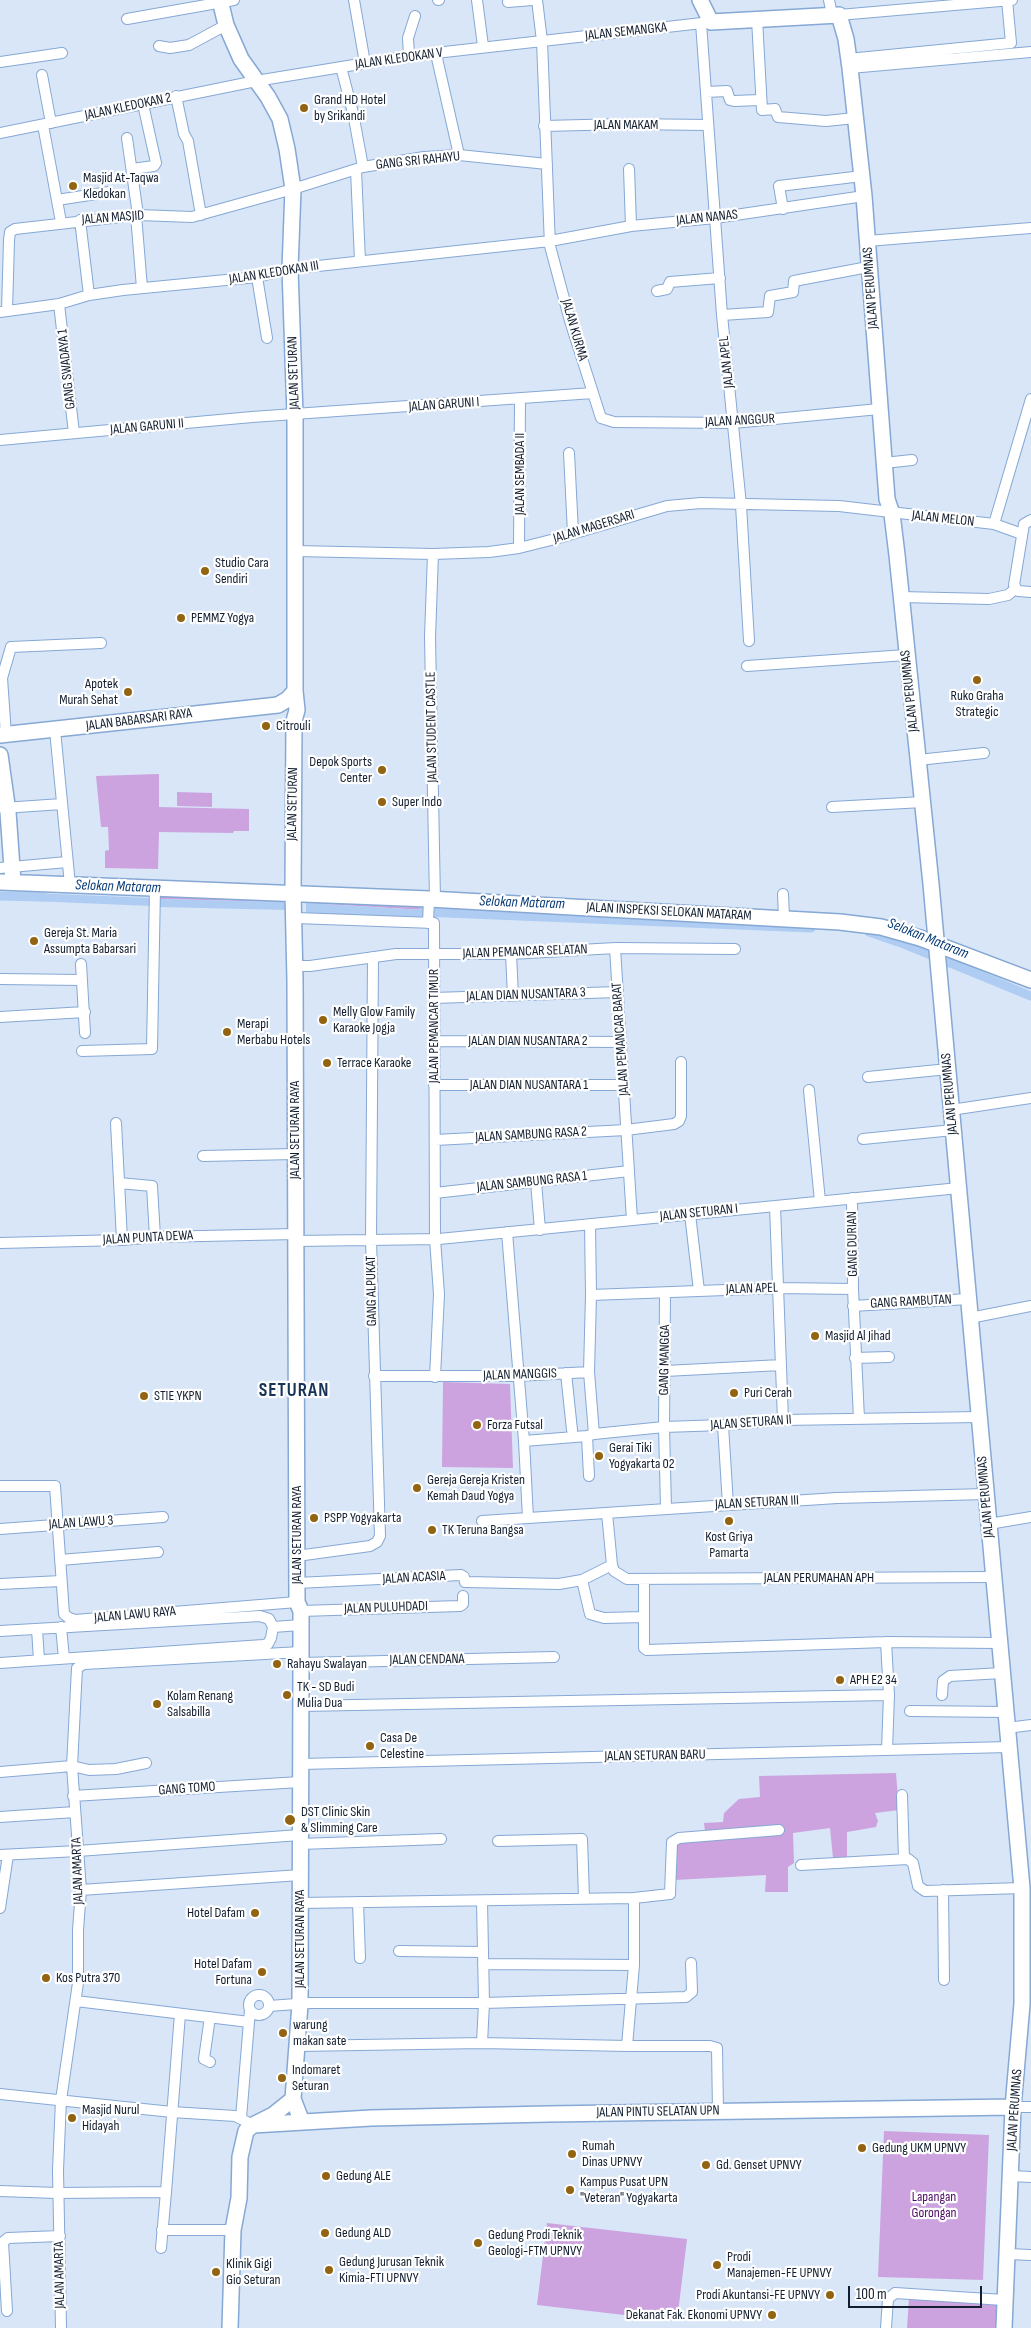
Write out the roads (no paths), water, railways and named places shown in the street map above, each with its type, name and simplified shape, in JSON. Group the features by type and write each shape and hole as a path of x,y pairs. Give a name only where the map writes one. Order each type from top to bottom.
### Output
{"main road":[{"path":"700,0 706,23 833,10"},
{"name":"JALAN SETURAN","path":"225,1 226,25 245,66 249,82 268,96 280,119 293,189 290,269 295,415 295,691"},
{"name":"JALAN PERUMNAS","path":"833,10 849,63 862,176 887,499 892,514 923,802 1027,1938 1027,1987 1014,2107 1004,2328"},
{"path":"294,721 290,712 278,705 288,699 295,691"},
{"path":"294,721 297,710 295,691"},
{"name":"JALAN BABARSARI RAYA","path":"2,736 278,705"},
{"name":"JALAN SETURAN","path":"294,721 295,902"},
{"path":"2,736 6,809 6,875"},
{"path":"0,754 6,809"},
{"name":"JALAN INSPEKSI SELOKAN MATARAM","path":"6,875 154,897 295,902 431,902 784,918 881,927 937,949 1031,980"},
{"name":"JALAN SETURAN RAYA","path":"295,902 297,1583 300,1613 301,1706 300,2004 293,2099 302,2122"},
{"path":"247,2121 273,2115 293,2099"},
{"name":"JALAN PINTU SELATAN UPN","path":"302,2122 410,2117 1014,2107"},
{"path":"247,2121 302,2122"},
{"path":"230,2328 233,2230 239,2198 242,2146 247,2121"}],"street":[{"path":"354,0 365,63"},
{"path":"476,0 483,46"},
{"path":"508,2 532,0"},
{"name":"JALAN KURMA","path":"537,0 542,41 550,241 570,321 601,418"},
{"path":"849,63 1011,43 1007,0"},
{"path":"833,10 1012,0"},
{"path":"126,19 225,1"},
{"path":"409,56 408,38 415,16"},
{"path":"757,19 762,110 775,109 778,117 826,121 855,118"},
{"name":"JALAN SEMANGKA","path":"542,41 706,23"},
{"name":"JALAN APEL","path":"706,23 708,125 722,315 741,505 749,641"},
{"path":"159,46 170,48 189,45 226,25"},
{"name":"JALAN KLEDOKAN V","path":"249,82 409,56 436,54 483,46 542,41"},
{"path":"0,62 62,52"},
{"path":"849,63 1031,52"},
{"path":"436,54 459,155"},
{"path":"341,67 353,113 359,168 360,261"},
{"path":"42,75 61,222"},
{"name":"JALAN KLEDOKAN 2","path":"0,133 249,82"},
{"path":"706,92 727,91 730,100 734,101 760,100"},
{"path":"176,96 184,134 188,141 201,215"},
{"path":"132,169 154,166 156,163 143,104"},
{"name":"JALAN MAKAM","path":"544,126 624,124 708,125"},
{"path":"127,138 137,215 142,288"},
{"name":"GANG SRI RAHAYU","path":"293,189 359,168 424,158 459,155 547,164"},
{"path":"629,169 631,226"},
{"path":"783,209 779,186 862,176"},
{"name":"JALAN MASJID","path":"0,232 61,222 137,215 182,218 201,215 293,189"},
{"path":"57,200 109,192"},
{"name":"JALAN NANAS","path":"550,241 631,226 715,218 864,196"},
{"path":"80,220 89,295"},
{"path":"867,241 1031,228"},
{"path":"3,311 11,230"},
{"name":"JALAN KLEDOKAN III","path":"3,311 59,304 89,295 257,277 290,269 550,241"},
{"path":"722,315 768,312 770,296 793,292 794,281 868,267"},
{"path":"257,277 267,338"},
{"path":"657,290 667,289 670,282 720,278"},
{"name":"GANG SWADAYA 1","path":"59,304 74,434"},
{"name":"JALAN GARUNI I","path":"295,415 593,393"},
{"name":"JALAN SEMBADA II","path":"520,399 520,548"},
{"path":"994,524 1031,399"},
{"name":"JALAN ANGGUR","path":"601,418 614,422 733,424 879,409"},
{"name":"JALAN GARUNI II","path":"0,440 252,417 295,415"},
{"path":"569,453 573,533"},
{"path":"884,463 912,460"},
{"name":"JALAN MAGERSARI","path":"296,551 433,554 489,552 520,548 667,506 701,503 840,506 892,514"},
{"name":"JALAN MELON","path":"892,514 994,524 1022,534"},
{"path":"900,597 989,599 1008,595 1015,589 1024,524 1031,520"},
{"name":"JALAN STUDENT CASTLE","path":"431,902 430,637 433,554"},
{"path":"1015,589 1031,592"},
{"path":"2,736 2,678 11,647 101,642"},
{"path":"747,666 906,655"},
{"path":"54,730 70,885"},
{"path":"918,760 984,753"},
{"path":"832,807 923,802"},
{"path":"6,809 62,804"},
{"path":"6,875 68,862"},
{"path":"783,894 784,918"},
{"path":"82,1051 152,1049 154,897"},
{"path":"295,902 434,923 434,954"},
{"path":"428,921 431,902"},
{"name":"JALAN PEMANCAR SELATAN","path":"434,954 511,954 615,948 735,949"},
{"name":"JALAN PEMANCAR BARAT","path":"615,948 632,1220"},
{"name":"JALAN PEMANCAR TIMUR","path":"295,967 396,954 434,954 435,1193 439,1294 435,1377"},
{"path":"511,954 513,996"},
{"name":"GANG ALPUKAT","path":"297,1556 370,1546 377,1542 380,1536 371,1240 373,957"},
{"path":"82,964 85,1033"},
{"path":"0,979 82,980"},
{"name":"JALAN DIAN NUSANTARA 3","path":"434,998 618,992"},
{"path":"0,1017 85,1012"},
{"name":"JALAN DIAN NUSANTARA 2","path":"434,1041 621,1042"},
{"path":"626,1130 674,1124 679,1121 681,1062"},
{"path":"868,1077 948,1069"},
{"name":"JALAN DIAN NUSANTARA 1","path":"434,1085 624,1085"},
{"path":"809,1090 820,1202"},
{"path":"951,1110 1031,1098"},
{"path":"116,1123 122,1240"},
{"name":"JALAN SAMBUNG RASA 2","path":"435,1140 626,1130"},
{"path":"863,1139 953,1130"},
{"path":"203,1156 295,1154"},
{"name":"JALAN SAMBUNG RASA 1","path":"435,1193 629,1171"},
{"path":"536,1182 540,1230"},
{"path":"118,1183 152,1186 155,1237"},
{"name":"JALAN SETURAN I","path":"437,1239 958,1188"},
{"name":"GANG DURIAN","path":"852,1198 853,1289"},
{"path":"775,1206 783,1420"},
{"path":"690,1214 699,1291"},
{"path":"589,1476 591,1435 589,1372 590,1224"},
{"path":"507,1232 517,1376 524,1441 528,1518"},
{"name":"JALAN PUNTA DEWA","path":"0,1244 122,1240 155,1237 296,1237"},
{"path":"296,1237 371,1240 437,1239"},
{"name":"JALAN APEL","path":"591,1295 665,1294 779,1288 853,1289"},
{"path":"853,1289 859,1419"},
{"name":"GANG MANGGA","path":"665,1294 664,1427 666,1508"},
{"name":"GANG RAMBUTAN","path":"853,1306 968,1299"},
{"path":"970,1318 1031,1306"},
{"path":"856,1358 889,1357"},
{"path":"665,1372 781,1365"},
{"name":"JALAN MANGGIS","path":"374,1376 517,1376 589,1372"},
{"path":"566,1373 572,1430"},
{"name":"JALAN SETURAN II","path":"524,1441 664,1427 783,1420 979,1417"},
{"path":"723,1425 728,1505"},
{"name":"JALAN LAWU RAYA","path":"0,1486 55,1486 64,1614 75,1620 300,1613"},
{"name":"JALAN SETURAN III","path":"482,1521 837,1498 986,1494"},
{"path":"607,1513 612,1565"},
{"name":"JALAN LAWU 3","path":"0,1529 163,1517"},
{"path":"989,1524 1031,1517"},
{"path":"60,1560 158,1552"},
{"name":"JALAN PERUMAHAN APH","path":"612,1565 614,1571 627,1578 644,1579 994,1577"},
{"name":"JALAN ACASIA","path":"297,1583 462,1575 465,1582 559,1584 582,1580 612,1565"},
{"path":"644,1579 644,1648 649,1650 886,1642 999,1643"},
{"path":"582,1580 590,1614 604,1618 643,1617"},
{"path":"0,1584 61,1581"},
{"name":"JALAN PULUHDADI","path":"300,1613 460,1606 463,1604 463,1596"},
{"path":"273,1627 300,1613"},
{"path":"0,1631 260,1616 269,1619 273,1627 268,1644 263,1645 0,1663"},
{"path":"61,1627 64,1658"},
{"path":"37,1629 39,1660"},
{"path":"886,1642 889,1695 887,1750"},
{"name":"JALAN CENDANA","path":"301,1658 554,1657"},
{"name":"JALAN AMARTA","path":"61,2328 60,2236 57,2193 61,2100 76,2001 82,1890 72,1766 77,1668 84,1664 301,1658"},
{"path":"942,1695 943,1681 950,1676 1002,1673"},
{"path":"301,1706 889,1695"},
{"path":"910,1711 1006,1712"},
{"path":"1007,1728 1031,1725"},
{"name":"JALAN SETURAN BARU","path":"300,1764 1009,1747"},
{"path":"0,1772 72,1766 89,1770 116,1769 146,1763"},
{"name":"GANG TOMO","path":"73,1796 300,1782"},
{"path":"902,1795 904,1859"},
{"path":"0,1817 75,1812"},
{"path":"300,1904 634,1898 670,1894 672,1842 679,1838 779,1830"},
{"path":"0,1908 4,1855 300,1839 441,1839"},
{"path":"498,1841 582,1839 584,1898"},
{"path":"801,1865 908,1859 912,1862 920,1890 1022,1888"},
{"path":"82,1890 300,1875"},
{"path":"942,1890 944,1980"},
{"path":"627,2046 634,1964 634,1898"},
{"path":"482,1901 484,2003 482,2043"},
{"path":"358,1902 360,1958"},
{"path":"400,1951 483,1952"},
{"path":"269,2006 632,2000 690,1995 692,1992 691,1963"},
{"path":"483,1964 634,1964"},
{"path":"0,2094 247,2121 250,2000 259,1995 265,1997 269,2006 267,2012 261,2015 255,2014 250,2010"},
{"path":"76,2001 249,2022"},
{"path":"161,2248 180,2014"},
{"path":"210,2017 204,2059 210,2062"},
{"path":"298,2046 482,2043 710,2046 717,2048 718,2112"},
{"path":"1014,2107 1031,2107"},
{"path":"1010,2176 1031,2177"},
{"path":"0,2191 57,2193 166,2192"},
{"path":"162,2230 233,2230"},
{"path":"7,2310 3,2276 3,2242 8,2238 60,2236"},
{"path":"1008,2254 1031,2255"},
{"path":"886,2328 888,2299 895,2293 1004,2300"}],"water":[{"path":"33,893 152,898 151,906 32,901"},
{"path":"159,899 288,902 287,910 159,907"},
{"path":"306,903 424,910 424,917 306,913"}],"waterway":[{"name":"Selokan Mataram","path":"0,896 44,897"},
{"name":"Selokan Mataram","path":"422,912 811,928"},
{"name":"Selokan Mataram","path":"869,932 904,944 1031,996"}],"place":[{"name":"Grand HD Hotel by Srikandi","path":"304,108"},
{"name":"Masjid At-Taqwa Kledokan","path":"73,186"},
{"name":"Studio Cara Sendiri","path":"205,571"},
{"name":"PEMMZ Yogya","path":"181,618"},
{"name":"Ruko Graha Strategic","path":"977,680"},
{"name":"Apotek Murah Sehat","path":"128,692"},
{"name":"Citrouli","path":"266,726"},
{"name":"Depok Sports Center","path":"382,770"},
{"name":"Super Indo","path":"382,802"},
{"name":"Gereja St. Maria Assumpta Babarsari","path":"34,941"},
{"name":"Melly Glow Family Karaoke Jogja","path":"323,1020"},
{"name":"Merapi Merbabu Hotels","path":"227,1032"},
{"name":"Terrace Karaoke","path":"327,1063"},
{"name":"Masjid Al Jihad","path":"815,1336"},
{"name":"Puri Cerah","path":"734,1393"},
{"name":"STIE YKPN","path":"144,1396"},
{"name":"Forza Futsal","path":"477,1425"},
{"name":"Gerai Tiki Yogyakarta 02","path":"599,1456"},
{"name":"Gereja Gereja Kristen Kemah Daud Yogya","path":"417,1488"},
{"name":"PSPP Yogyakarta","path":"314,1518"},
{"name":"Kost Griya Pamarta","path":"729,1521"},
{"name":"TK Teruna Bangsa","path":"432,1530"},
{"name":"Rahayu Swalayan","path":"277,1664"},
{"name":"APH E2 34","path":"840,1680"},
{"name":"TK - SD Budi Mulia Dua","path":"287,1695"},
{"name":"Kolam Renang Salsabilla","path":"157,1704"},
{"name":"Casa De Celestine","path":"370,1746"},
{"name":"DST Clinic Skin & Slimming Care","path":"290,1820"},
{"name":"Hotel Dafam","path":"255,1913"},
{"name":"Hotel Dafam Fortuna","path":"262,1972"},
{"name":"Kos Putra 370","path":"46,1978"},
{"name":"warung makan sate","path":"283,2033"},
{"name":"Indomaret Seturan","path":"282,2078"},
{"name":"Masjid Nurul Hidayah","path":"72,2118"},
{"name":"Gedung UKM UPNVY","path":"862,2148"},
{"name":"Rumah Dinas UPNVY","path":"572,2154"},
{"name":"Gd. Genset UPNVY","path":"706,2165"},
{"name":"Gedung ALE","path":"326,2176"},
{"name":"Kampus Pusat UPN \"Veteran\" Yogyakarta","path":"570,2190"},
{"name":"Gedung ALD","path":"325,2233"},
{"name":"Gedung Prodi Teknik Geologi-FTM UPNVY","path":"478,2243"},
{"name":"Prodi Manajemen-FE UPNVY","path":"717,2265"},
{"name":"Gedung Jurusan Teknik Kimia-FTI UPNVY","path":"329,2270"},
{"name":"Klinik Gigi Gio Seturan","path":"216,2272"},
{"name":"Prodi Akuntansi-FE UPNVY","path":"830,2295"},
{"name":"Dekanat Fak. Ekonomi UPNVY","path":"772,2315"}],"district":[{"name":"SETURAN","path":"294,1391"}],"park label":[{"name":"Lapangan Gorongan","path":"934,2206"}]}
